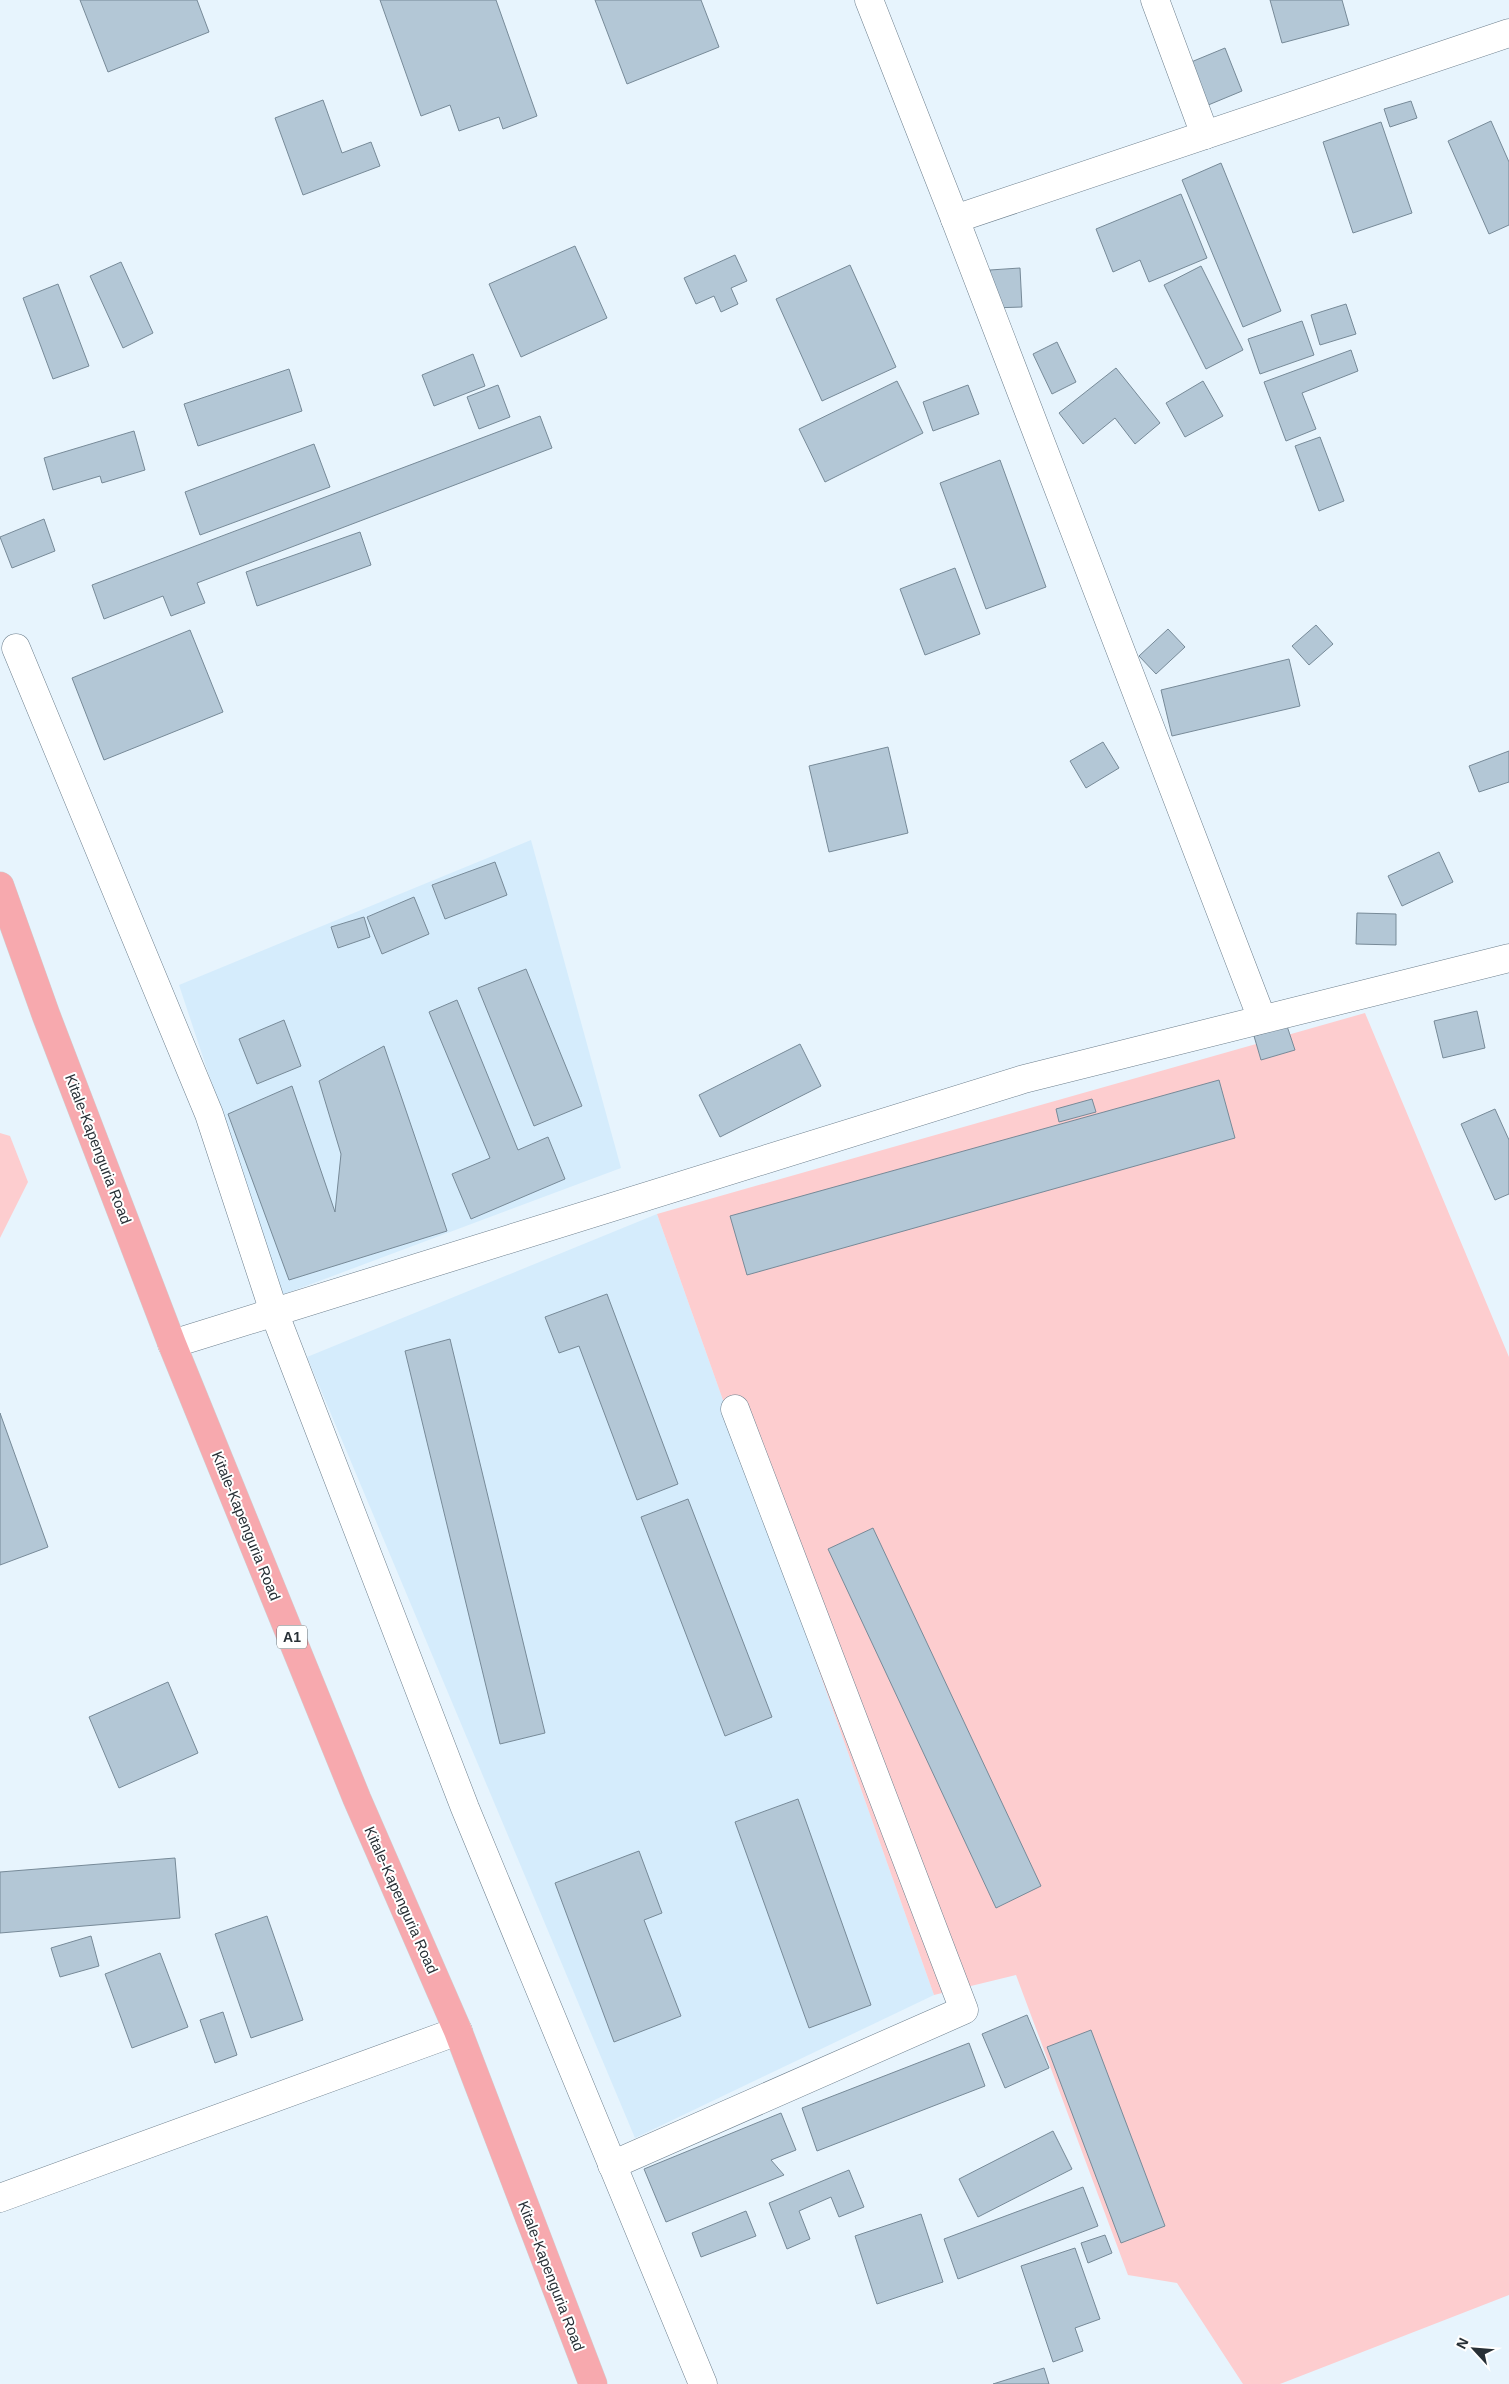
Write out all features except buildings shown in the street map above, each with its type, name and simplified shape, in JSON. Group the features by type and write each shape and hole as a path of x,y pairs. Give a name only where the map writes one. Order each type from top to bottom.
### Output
{"highway":[{"name":"Kitale-Kapenguria Road","path":"0,886 46,1015 172,1344 357,1799 458,2031 593,2384"}],"street":[{"path":"869,0 1262,1019"},
{"path":"1155,0 1204,135"},
{"path":"955,219 1509,33"},
{"path":"16,648 209,1114 274,1312 461,1799 702,2384"},
{"path":"172,1344 1024,1079 1509,958"},
{"path":"612,2165 964,2010 735,1409"},
{"path":"0,2198 458,2031"}],"shaded area":[{"path":"531,840 621,1168 282,1295 179,985"},
{"path":"1365,1013 1509,1357 1509,2295 1280,2384 1243,2384 1177,2283 1128,2275 1016,1975 934,1995 657,1214"},
{"path":"0,1133 10,1136 28,1182 0,1238"},
{"path":"657,1214 934,1995 635,2138 307,1357"}]}
